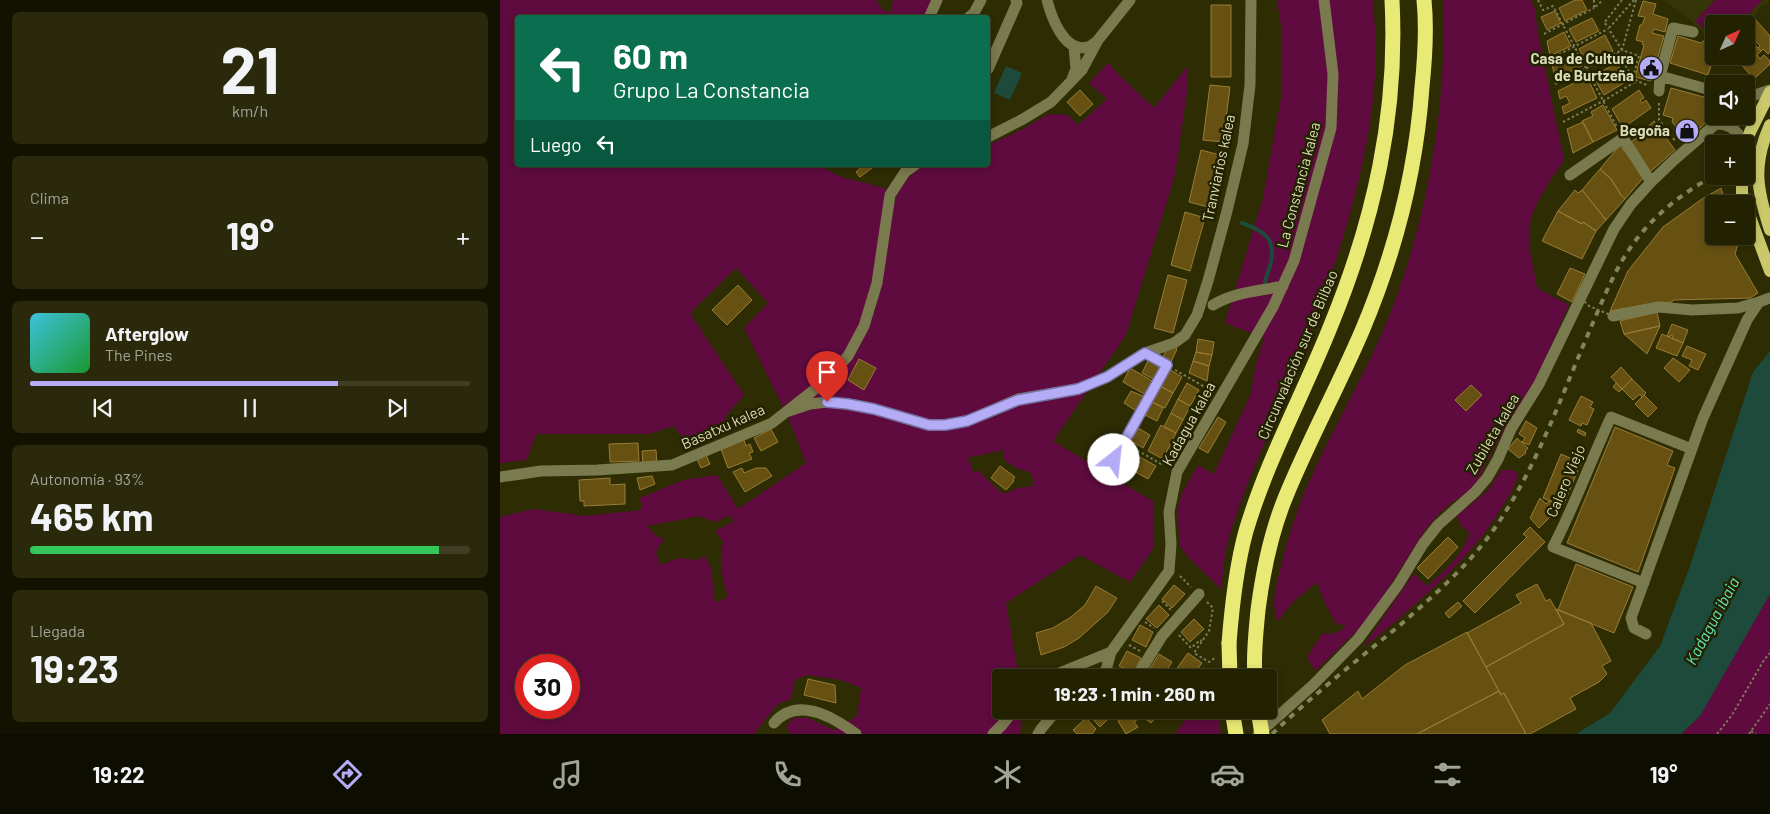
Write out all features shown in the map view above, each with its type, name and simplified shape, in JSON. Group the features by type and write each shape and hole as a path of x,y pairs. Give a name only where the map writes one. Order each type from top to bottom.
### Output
{"highway":[{"name":"Circunvalación sur de Bilbao","path":"1229,669 1226,648 1237,567 1246,531 1260,489 1331,325 1368,223 1383,152 1392,77 1392,0"},
{"path":"1255,669 1256,632 1262,580 1285,497 1367,318 1398,231 1408,189 1420,113 1425,52 1424,0"},
{"path":"1234,719 1236,734"},
{"path":"1260,719 1262,734"}],"main road":[{"path":"1749,135 1770,91"},
{"path":"1768,130 1759,158 1757,178 1761,203 1770,230"},
{"path":"1755,230 1770,271"}],"street":[{"path":"930,15 937,0"},
{"path":"972,15 981,0"},
{"path":"990,64 1017,3 1016,0"},
{"path":"1047,0 1054,22 1062,36 1074,47 1087,48 1098,40"},
{"path":"990,136 1023,120 1051,102 1082,70 1098,40 1130,0"},
{"name":"Tranviarios kalea","path":"1145,353 1174,343 1185,335 1197,315 1208,281 1243,144 1250,85 1251,0"},
{"name":"La Constancia kalea","path":"1283,286 1294,261 1331,128 1333,74 1324,0"},
{"path":"1659,91 1660,76 1673,28 1694,32"},
{"path":"1072,80 1076,69 1074,47"},
{"path":"1660,76 1705,88"},
{"path":"1755,95 1770,91"},
{"name":"Zubileta kalea","path":"1258,734 1313,685 1358,639 1438,525 1475,492 1487,478 1498,460 1511,429 1539,384 1614,229 1631,204 1651,182 1715,125"},
{"path":"1729,125 1739,135"},
{"path":"1735,125 1735,129"},
{"path":"1570,175 1623,138 1651,182"},
{"name":"Basatxu kalea","path":"500,477 541,472 672,465 772,423 824,382 848,356 864,326 876,283 890,195 905,172 911,167"},
{"path":"1213,305 1237,294 1283,286"},
{"name":"Kadagua kalea","path":"1169,570 1171,544 1169,512 1177,472 1273,307 1283,286"},
{"path":"1612,316 1659,307 1692,310 1738,308 1765,300"},
{"path":"1646,634 1634,628 1631,618 1703,418 1746,320 1765,300"},
{"path":"786,412 810,404 827,402 874,409 929,425 945,425 967,421 1018,400 1078,389 1107,377 1145,353 1167,365 1114,460"},
{"name":"Calero Viejo","path":"1644,583 1553,547 1567,520 1611,417 1692,449"},
{"path":"1107,669 1110,652 1169,570"},
{"path":"1142,669 1162,636 1198,594"},
{"path":"1069,669 1110,652"},
{"path":"774,723 780,716 790,710 802,709 830,718 856,734"},
{"path":"993,734 1007,719"},
{"path":"1038,734 1049,719"}],"path":[{"path":"1538,0 1543,10 1553,6 1623,138"},
{"path":"1594,0 1594,8"},
{"path":"1544,34 1594,8 1603,0"},
{"path":"1622,0 1604,23 1622,50 1638,56 1633,77"},
{"path":"1550,59 1609,28 1635,0"},
{"path":"1555,84 1622,50 1635,0"},
{"path":"1564,122 1637,81 1617,53"},
{"path":"1659,91 1659,120 1683,152"},
{"path":"1580,298 1590,306 1612,316"},
{"path":"1167,365 1221,397"},
{"path":"1124,443 1163,465"},
{"path":"1169,570 1180,577 1213,608 1208,631 1194,653 1209,662 1226,648"},
{"path":"1160,600 1191,648 1200,640 1202,641"},
{"path":"1717,734 1732,715 1770,653"},
{"path":"1749,734 1770,704"},
{"path":"1751,731 1756,734"}],"shaded area":[{"path":"500,0 876,0 883,10 891,12 893,0 934,0 926,15 515,15 515,167 820,167 842,177 888,189 872,288 865,312 855,334 842,355 826,374 783,407 744,328 768,303 736,268 690,313 744,395 725,417 724,433 690,448 674,426 649,434 536,434 527,460 500,463"},
{"path":"1277,0 1373,0 1376,53 1373,95 1359,180 1348,223 1305,346 1235,518 1226,550 1221,589 1188,557 1180,546 1177,512 1182,493 1198,465 1214,474 1251,393 1256,364 1264,338 1225,323 1263,198 1281,98 1281,26"},
{"path":"1443,0 1531,0 1535,10 1538,34 1564,160 1540,197 1536,207 1529,228 1530,250 1537,288 1569,305 1537,377 1486,462 1481,476 1468,492 1450,504 1437,516 1426,529 1376,607 1358,630 1315,671 1307,657 1323,633 1336,633 1346,625 1336,624 1323,599 1317,582 1293,602 1277,622 1274,605 1275,591 1284,555 1303,496 1382,333 1397,295 1422,213 1437,127 1442,83"},
{"path":"1664,0 1770,0 1765,6 1762,5 1755,15 1705,15 1705,35 1691,20"},
{"path":"1715,0 1762,0 1748,15 1705,15 1705,30 1695,21"},
{"path":"1108,63 1154,108 1187,67 1187,93 1175,175 1126,335 1053,441 1154,502 1153,549 1130,582 1080,555 1006,603 1018,669 992,669 992,719 1022,719 1022,727 1019,734 791,734 786,727 793,718 808,718 833,730 857,716 861,688 841,680 807,675 795,680 791,699 778,704 754,734 500,734 500,517 533,509 585,516 642,510 640,498 684,480 717,475 738,509 806,463 788,417 822,406 963,427 997,416 1008,409 945,423 884,409 801,404 841,373 861,343 874,314 881,288 895,201 900,189 910,176 921,167 990,167 990,144 1019,131 1049,114 1068,115 1078,125 1107,99 1089,83","holes":["1003,450 1003,459 1016,468 1032,473 1033,486 1018,488 1007,493 1000,492 979,471 973,472 967,458","731,515 733,522 715,531 723,542 721,570 728,597 715,603 711,568 705,556 696,560 679,558 660,565 656,552 664,539 655,535 647,526 699,516 715,522"]},
{"path":"1501,470 1512,470 1518,473 1514,487 1493,521 1473,548 1438,583 1389,627 1363,647 1413,574 1428,586 1458,556 1470,533 1461,526 1457,516 1489,489"},
{"path":"1770,592 1770,734 1681,734 1700,716"},
{"path":"1186,719 1218,719 1221,734 1175,734"}],"water":[{"path":"1006,66 1022,73 1010,100 994,93"},
{"name":"Kadagua ibaia","path":"1770,351 1770,594 1700,716 1681,734 1576,734 1610,713 1660,646 1691,563 1753,372"}],"building":[{"path":"1575,0 1582,0 1587,10 1565,21 1559,8"},
{"path":"1643,1 1656,4 1653,14 1668,19 1665,32 1654,29 1652,33 1664,36 1651,81 1635,77 1644,45 1642,44 1643,42 1636,40 1640,25 1642,25 1645,17 1638,16"},
{"path":"1211,5 1231,5 1231,77 1211,77"},
{"path":"1555,11 1561,23 1547,30 1541,17"},
{"path":"1592,18 1599,31 1576,42 1569,29"},
{"path":"1755,19 1770,36 1770,52 1768,54 1763,49 1761,51 1758,48 1760,46 1755,41"},
{"path":"1564,32 1571,46 1550,56 1547,41"},
{"path":"1605,35 1613,51 1587,64 1579,49"},
{"path":"1678,36 1701,43 1705,40 1705,65 1711,65 1708,75 1670,63"},
{"path":"1755,47 1761,51 1757,55 1760,59 1764,55 1770,61 1770,64 1755,78 1755,75 1750,75 1742,65 1755,65"},
{"path":"1576,53 1582,66 1555,79 1552,64"},
{"path":"1617,63 1627,81 1604,95 1593,76"},
{"path":"1587,77 1597,98 1564,114 1562,107 1570,103 1566,96 1560,99 1558,91"},
{"path":"1210,85 1230,87 1223,142 1203,140"},
{"path":"1671,88 1705,97 1705,123 1687,140 1672,122 1673,118 1663,115"},
{"path":"1080,90 1093,104 1080,116 1067,102"},
{"path":"1639,90 1644,98 1640,100 1642,103 1646,100 1651,108 1623,128 1612,109"},
{"path":"1603,105 1617,130 1593,142 1582,121 1593,116 1591,112"},
{"path":"1654,121 1675,150 1650,172 1629,144"},
{"path":"1583,122 1593,142 1573,153 1567,129"},
{"path":"1620,145 1644,177 1625,199 1611,179 1600,169"},
{"path":"1201,150 1220,155 1208,207 1189,202"},
{"path":"862,167 873,167 860,177 856,172"},
{"path":"1600,169 1611,179 1625,199 1606,220 1582,190"},
{"path":"1721,188 1723,195 1709,195"},
{"path":"1575,190 1578,193 1582,190 1606,220 1596,231 1583,222 1582,224 1558,211"},
{"path":"1705,197 1705,245 1738,245 1735,254 1758,293 1750,298 1673,300 1672,302 1610,311 1628,271 1663,227"},
{"path":"1558,211 1582,224 1583,222 1596,231 1582,259 1542,241"},
{"path":"1185,212 1205,218 1190,271 1171,265"},
{"path":"1570,268 1585,274 1572,302 1557,294"},
{"path":"1168,275 1187,280 1173,333 1154,328"},
{"path":"738,285 752,300 727,325 712,310"},
{"path":"1657,312 1660,326 1624,334 1620,321"},
{"path":"1672,324 1688,330 1683,343 1672,338 1673,336 1671,335 1670,337 1667,336"},
{"path":"1660,326 1647,354 1624,334"},
{"path":"1662,334 1683,343 1677,356 1656,348"},
{"path":"1198,339 1214,342 1212,355 1196,352"},
{"path":"1687,346 1706,354 1698,370 1689,366 1692,360 1682,356"},
{"path":"1175,347 1177,349 1171,362 1163,358 1166,350"},
{"path":"1196,352 1212,355 1209,366 1193,361"},
{"path":"1673,358 1690,370 1679,382 1664,368"},
{"path":"859,359 876,368 864,390 848,380"},
{"path":"1149,359 1162,366 1155,380 1142,373"},
{"path":"1193,361 1209,366 1207,381 1189,373"},
{"path":"1621,367 1632,379 1622,389 1611,377"},
{"path":"1130,368 1154,382 1146,395 1123,382"},
{"path":"1169,369 1182,377 1173,393 1160,386"},
{"path":"1632,379 1646,393 1642,397 1640,394 1633,400 1622,389"},
{"path":"1187,383 1199,390 1190,406 1178,399"},
{"path":"1616,383 1622,389 1619,392 1613,387"},
{"path":"1471,385 1482,395 1466,411 1455,400"},
{"path":"1160,386 1173,393 1165,408 1152,402"},
{"path":"1131,391 1145,397 1138,412 1124,403"},
{"path":"1644,395 1657,408 1648,417 1635,404"},
{"path":"1581,396 1593,402 1590,407 1594,409 1587,425 1582,423 1581,426 1569,420"},
{"path":"1178,399 1190,406 1183,420 1171,413"},
{"path":"1152,402 1163,408 1157,421 1145,415"},
{"path":"1171,413 1183,420 1176,433 1164,427"},
{"path":"1218,417 1226,422 1208,453 1199,448"},
{"path":"1526,421 1537,428 1529,445 1522,442 1525,438 1519,434"},
{"path":"1161,425 1176,433 1163,459 1148,451"},
{"path":"1615,427 1673,451 1667,465 1675,468 1638,572 1567,543"},
{"path":"1138,428 1150,435 1143,448 1131,441"},
{"path":"771,429 778,442 761,451 754,438"},
{"path":"1578,429 1586,433 1585,436 1577,432"},
{"path":"1517,438 1528,448 1526,453 1519,458 1508,449"},
{"path":"744,440 746,446 750,444 753,452 749,453 752,459 728,468 721,449"},
{"path":"638,443 639,461 610,462 609,444"},
{"path":"1126,449 1138,456 1130,468 1118,461"},
{"path":"656,450 657,465 643,466 642,451"},
{"path":"1561,454 1581,463 1563,506 1543,498"},
{"path":"706,455 710,464 701,468 697,459"},
{"path":"1140,457 1156,466 1148,479 1132,470"},
{"path":"1000,466 1015,477 1006,490 991,478"},
{"path":"742,468 744,473 756,468 766,468 772,476 745,492 733,472"},
{"path":"652,476 655,484 640,490 637,478"},
{"path":"610,478 610,485 625,484 625,504 584,506 584,501 580,501 579,480"},
{"path":"1540,498 1546,504 1549,501 1561,506 1539,528 1530,518"},
{"path":"1530,527 1545,542 1475,613 1463,601 1527,537 1523,534"},
{"path":"1448,537 1458,547 1428,579 1417,568"},
{"path":"1576,564 1633,587 1614,633 1558,610"},
{"path":"1537,584 1546,601 1550,599 1564,624 1486,667 1467,633 1521,603 1516,595"},
{"path":"1174,585 1185,594 1172,608 1162,599"},
{"path":"1096,586 1117,598 1108,612 1079,638 1064,647 1041,655 1036,633 1053,628 1071,617 1085,605"},
{"path":"1458,602 1462,606 1449,618 1445,613"},
{"path":"1159,605 1169,615 1157,628 1146,619"},
{"path":"1556,609 1591,623 1611,661 1602,666 1607,674 1599,682 1570,698 1576,709 1530,734 1526,734 1504,693 1501,695 1486,667 1564,624"},
{"path":"1194,619 1204,629 1190,642 1181,632"},
{"path":"1140,625 1153,632 1146,647 1132,640"},
{"path":"1467,632 1499,691 1417,734 1330,734 1322,720 1358,691 1362,699 1405,665"},
{"path":"1127,651 1141,658 1136,669 1125,669 1119,666"},
{"path":"1188,653 1202,663 1198,669 1176,669"},
{"path":"1159,654 1172,662 1168,669 1150,668"},
{"path":"808,679 835,685 836,703 804,695"},
{"path":"1499,691 1501,695 1504,693 1526,734 1417,734"},
{"path":"1085,719 1096,729 1092,734 1077,734 1073,730"},
{"path":"1093,719 1108,719 1100,727"},
{"path":"1121,719 1138,719 1134,722 1138,727 1126,734 1118,721"},
{"path":"1146,719 1154,719 1151,723"}],"waterway":[{"path":"1242,223 1263,233 1270,243 1272,257 1265,285"}],"railway":[{"path":"1272,734 1318,692 1424,604 1460,570 1482,545 1507,509 1534,460 1614,275 1626,254 1659,214 1691,189 1705,181"}],"place":[{"name":"Casa de Cultura de Burtzeña","path":"1651,68"},
{"name":"Begoña","path":"1687,131"}],"route":[{"path":"827,402 874,409 929,425 945,425 967,421 1018,400 1078,389 1107,377 1145,353 1167,365 1114,460"}]}
